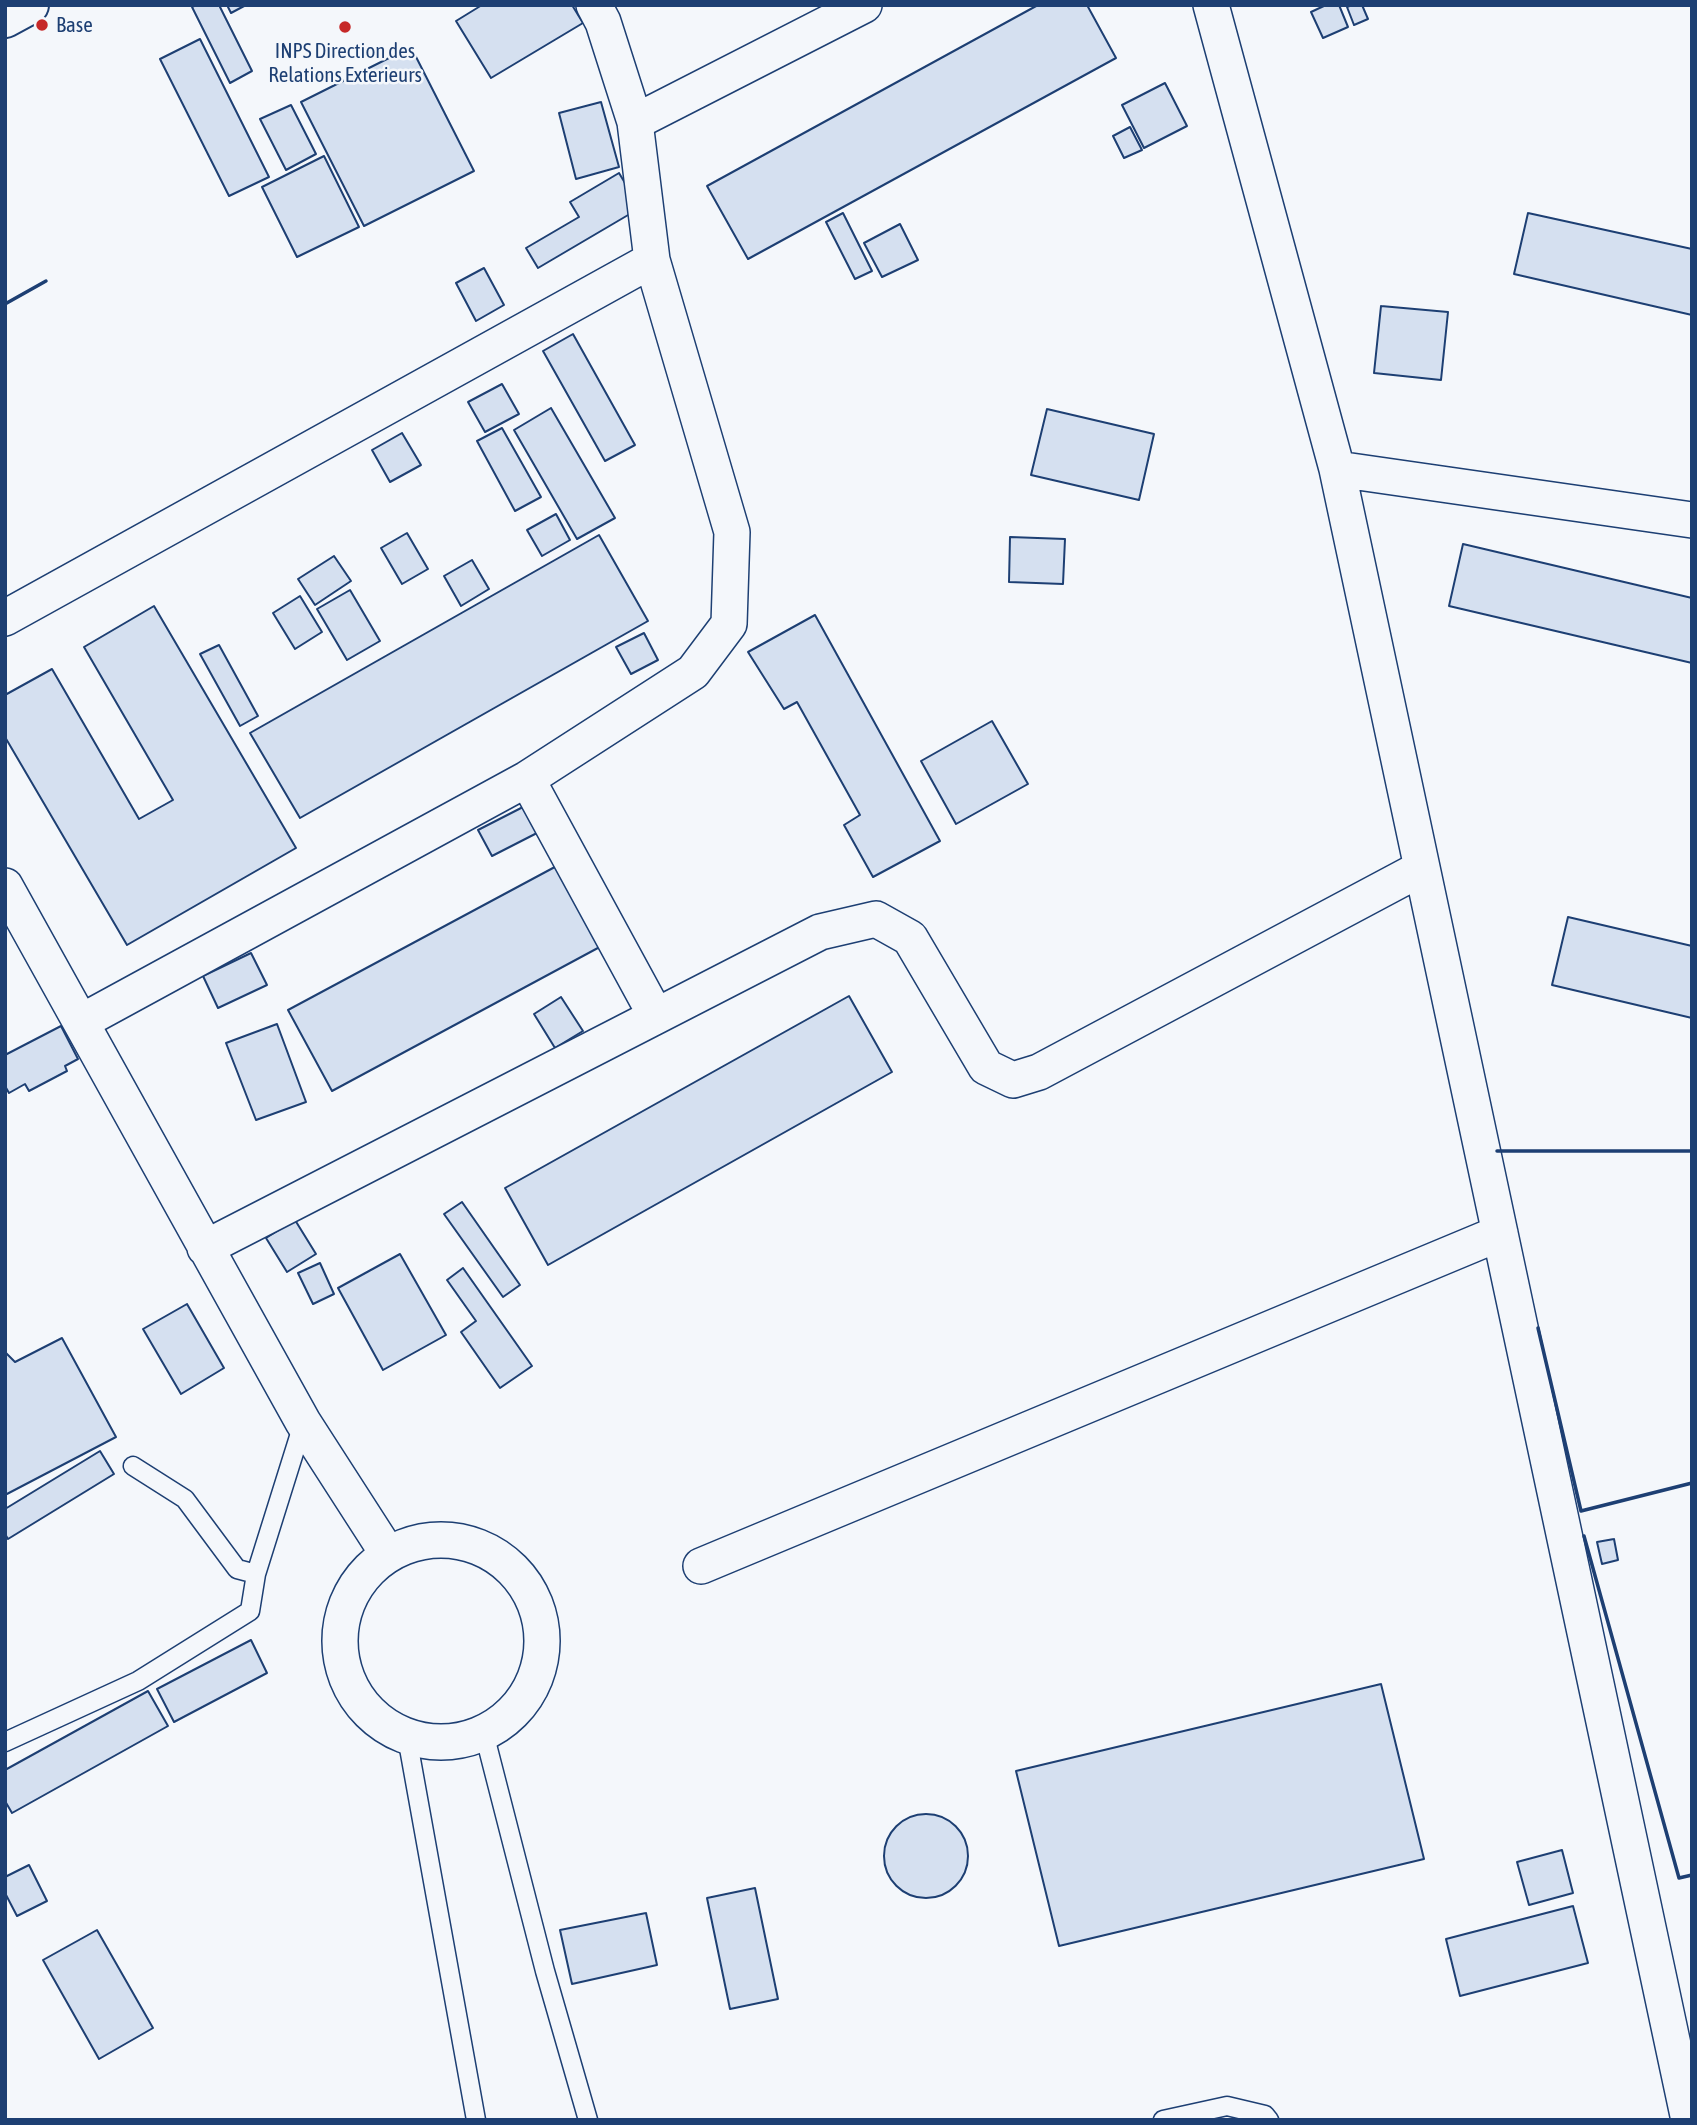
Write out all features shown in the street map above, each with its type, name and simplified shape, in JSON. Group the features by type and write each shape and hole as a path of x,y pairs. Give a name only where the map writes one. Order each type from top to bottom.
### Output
{"highway":[{"path":"5,19 29,5"}],"street":[{"path":"81,1022 527,779 693,672 729,624 732,532 652,260 635,122 603,22 594,5"},
{"path":"635,122 864,5"},
{"path":"1211,5 1337,469 1689,2120"},
{"path":"5,618 652,260"},
{"path":"1337,469 1692,520"},
{"path":"527,779 656,1016"},
{"path":"205,1248 820,932 876,919 910,938 986,1067 1013,1080 1039,1072 1422,868"},
{"path":"5,886 303,1422 388,1554"},
{"path":"701,1566 1500,1233"},
{"path":"455,1540 480,1547 510,1566 531,1594 543,1642 537,1677 513,1713 484,1733 443,1743 407,1737 372,1717 350,1688 338,1640 345,1605 361,1576 388,1554 419,1541 455,1540"}],"lane":[{"path":"5,1742 138,1681 250,1611 256,1574 303,1422"},
{"path":"133,1466 185,1499 237,1569 256,1574"},
{"path":"484,1733 545,1971 588,2120"},
{"path":"407,1737 476,2120"},
{"path":"1163,2120 1227,2106 1265,2115 1269,2120"}],"building":[{"path":"219,5 252,71 230,83 192,7"},
{"path":"227,5 246,5 231,13"},
{"path":"482,5 572,5 583,23 491,78 456,21"},
{"path":"1038,5 1087,5 1116,58 748,259 707,186"},
{"path":"1326,5 1339,5 1348,27 1323,38 1311,12"},
{"path":"1362,5 1368,19 1354,25 1347,7"},
{"path":"200,39 269,177 229,196 160,59"},
{"path":"411,47 474,171 364,226 301,102"},
{"path":"1165,83 1187,126 1144,148 1122,105"},
{"path":"601,102 619,167 576,179 559,113"},
{"path":"291,105 316,154 286,170 260,119"},
{"path":"1130,127 1142,150 1124,158 1113,136"},
{"path":"324,156 359,227 297,257 262,187"},
{"path":"619,173 640,208 538,268 526,248 579,217 570,202"},
{"path":"843,213 872,271 855,279 826,222"},
{"path":"1528,213 1692,249 1692,315 1514,274"},
{"path":"900,224 918,260 882,277 864,243"},
{"path":"484,268 504,305 476,321 456,283"},
{"path":"1381,306 1448,312 1441,380 1374,373"},
{"path":"573,334 635,445 605,461 543,351"},
{"path":"502,384 519,414 485,432 468,402"},
{"path":"551,408 615,518 577,539 514,430"},
{"path":"1047,409 1154,434 1139,500 1031,475"},
{"path":"502,428 541,497 515,511 477,441"},
{"path":"402,433 421,465 390,482 372,450"},
{"path":"556,514 570,540 542,556 527,530"},
{"path":"407,533 428,569 402,584 381,548"},
{"path":"599,535 648,621 300,818 250,733"},
{"path":"1010,537 1065,539 1063,584 1009,582"},
{"path":"1463,544 1692,598 1692,663 1449,606"},
{"path":"334,556 351,581 315,605 298,579"},
{"path":"472,560 489,589 461,606 444,576"},
{"path":"350,590 380,641 347,660 317,609"},
{"path":"300,596 322,632 295,649 273,613"},
{"path":"154,606 296,848 127,945 5,737 5,695 52,669 139,819 173,800 84,647"},
{"path":"815,615 940,841 873,877 844,825 860,815 797,702 784,709 748,652"},
{"path":"644,633 658,660 631,674 616,647"},
{"path":"219,645 258,716 240,726 200,654"},
{"path":"992,721 1028,784 956,824 921,761"},
{"path":"523,807 537,833 492,856 478,830"},
{"path":"566,861 609,942 332,1091 288,1010"},
{"path":"1568,917 1692,946 1692,1018 1552,985"},
{"path":"251,953 267,985 218,1008 203,976"},
{"path":"849,996 892,1072 548,1265 505,1188"},
{"path":"561,997 583,1031 555,1048 534,1014"},
{"path":"277,1024 306,1102 256,1120 226,1043"},
{"path":"61,1026 78,1059 65,1066 67,1071 29,1091 25,1084 9,1093 5,1086 5,1055"},
{"path":"462,1202 520,1285 503,1297 444,1214"},
{"path":"295,1220 316,1254 287,1272 266,1238"},
{"path":"400,1254 446,1335 383,1370 338,1288"},
{"path":"320,1263 334,1294 313,1304 298,1273"},
{"path":"463,1268 532,1366 500,1388 461,1332 476,1321 447,1280"},
{"path":"187,1304 224,1368 181,1394 143,1329"},
{"path":"62,1338 116,1437 5,1495 5,1352 15,1362"},
{"path":"100,1451 114,1474 8,1539 5,1534 5,1509"},
{"path":"1614,1539 1618,1560 1602,1564 1597,1542"},
{"path":"251,1640 267,1673 174,1722 157,1689"},
{"path":"1381,1684 1424,1859 1059,1946 1016,1771"},
{"path":"148,1691 168,1726 12,1813 5,1801 5,1770"},
{"path":"926,1814 942,1817 956,1826 965,1840 968,1856 965,1872 956,1886 942,1895 926,1898 910,1895 896,1886 887,1872 884,1856 887,1840 896,1826 910,1817"},
{"path":"1562,1850 1573,1893 1529,1905 1517,1862"},
{"path":"29,1865 47,1901 17,1916 5,1893 5,1877"},
{"path":"755,1888 778,1999 730,2009 707,1898"},
{"path":"1573,1906 1588,1963 1460,1996 1446,1939"},
{"path":"646,1913 657,1965 572,1984 560,1930"},
{"path":"97,1930 153,2028 99,2059 43,1960"}],"wall":[{"path":"5,304 46,281"},
{"path":"1497,1151 1692,1151"},
{"path":"1538,1328 1581,1511 1692,1483"},
{"path":"1584,1536 1679,1878 1692,1875"}],"place":[{"name":"Base","path":"42,25"},
{"name":"INPS Direction des Relations Exterieurs","path":"345,27"}]}
